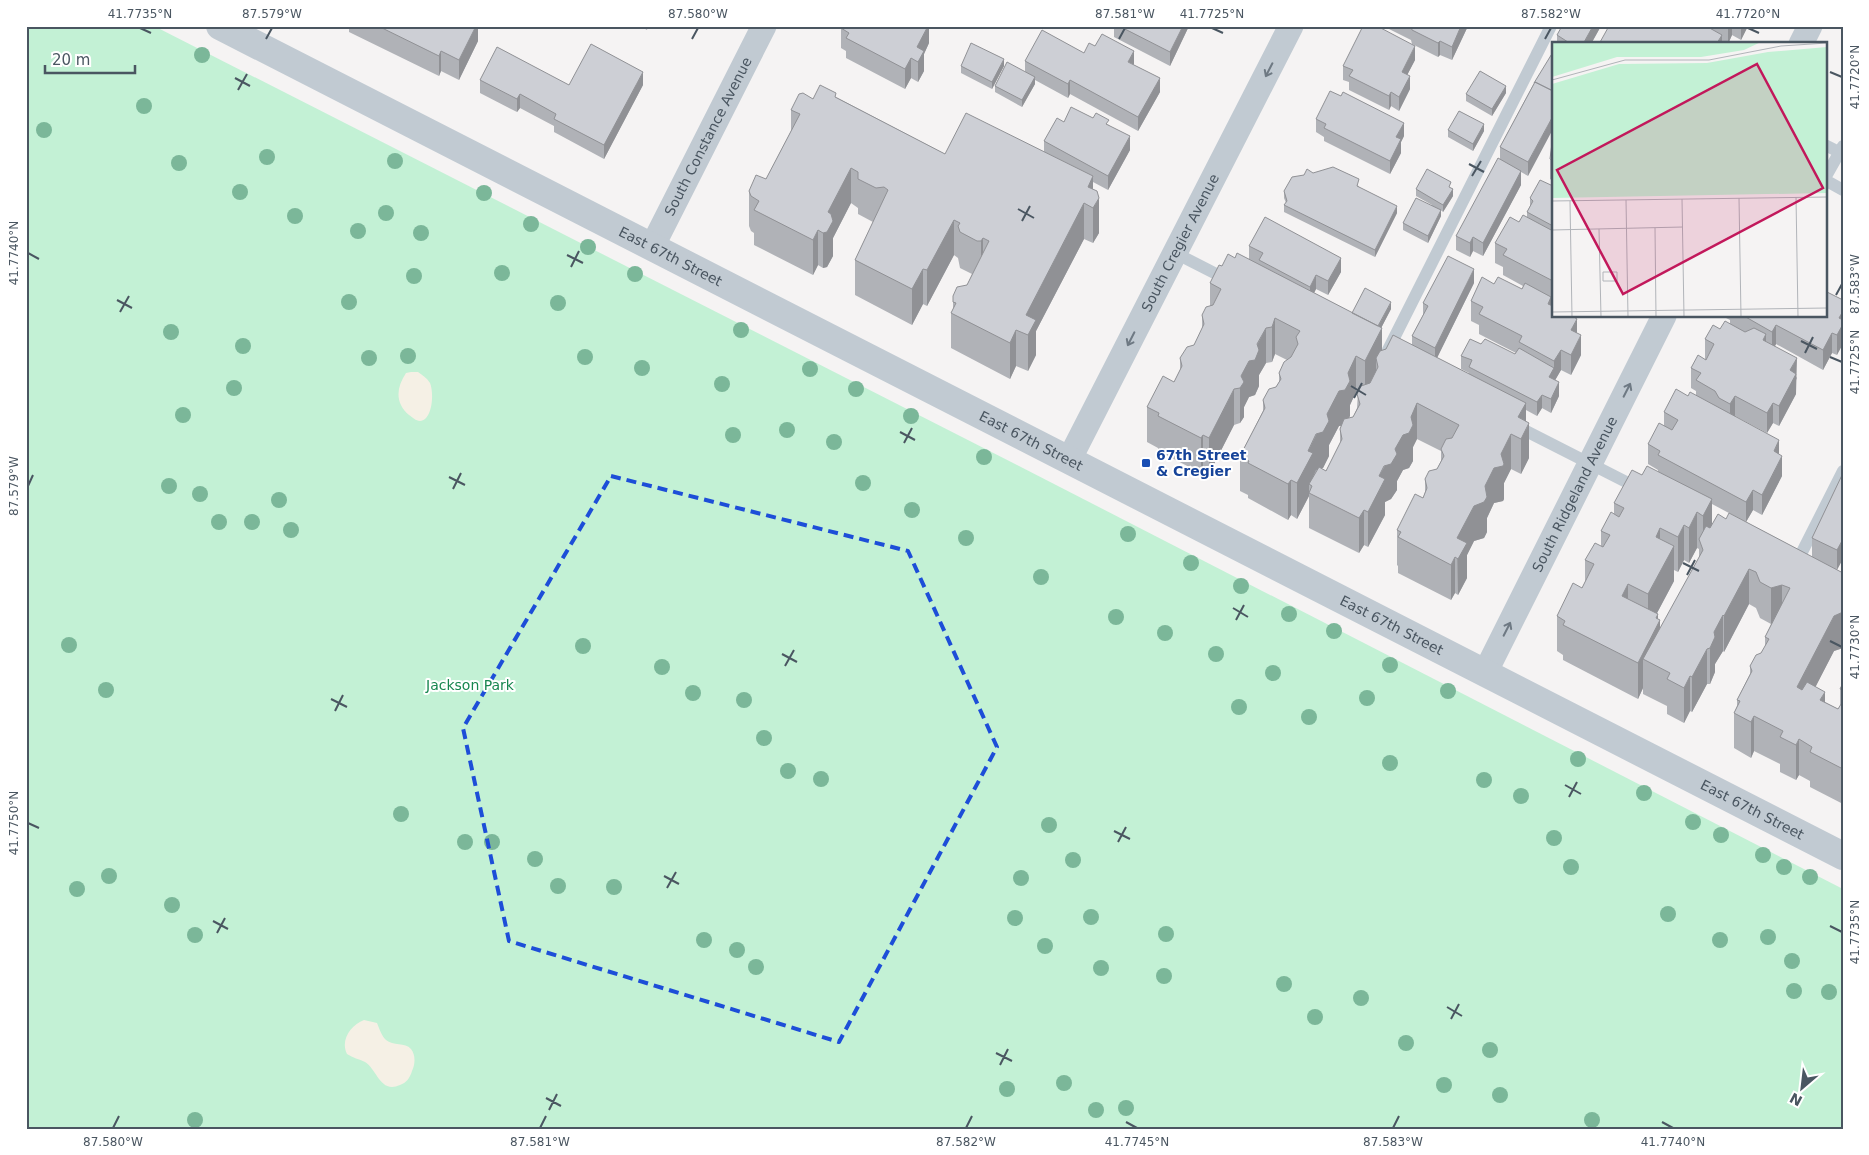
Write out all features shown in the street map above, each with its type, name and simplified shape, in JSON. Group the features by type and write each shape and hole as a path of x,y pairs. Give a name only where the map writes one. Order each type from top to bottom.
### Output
{"street":[{"name":"South Constance Avenue","path":"652,247 764,26"},
{"name":"South Cregier Avenue","path":"1069,460 1291,26"},
{"path":"1802,42 1810,26"},
{"name":"East 67th Street","path":"234,29 652,247 1843,856"},
{"name":"South Ridgeland Avenue","path":"1485,673 1663,318"}],"lane":[{"path":"1383,358 1551,26"},
{"path":"1826,145 1841,149 1826,177"},
{"path":"1826,180 1843,190"},
{"path":"1175,253 1244,288"},
{"path":"1504,420 1654,496"},
{"path":"1794,568 1843,471"}],"highlighted area":[{"path":"611,476 908,551 997,747 839,1042 509,941 463,728"}],"green space":[{"name":"Jackson Park","path":"26,26 154,26 1019,466 1843,889 1843,1129 26,1129"}],"sand":[{"path":"418,372 423,375 429,381 431,387 430,411 428,416 420,421 404,410 399,400 400,384 406,373"},
{"path":"364,1020 377,1023 382,1035 389,1042 406,1045 413,1051 414,1066 408,1080 404,1083 393,1087 383,1084 369,1065 347,1054 345,1043 348,1034 355,1025"}],"building":[{"path":"378,26 476,26 459,60 441,51 439,56"},
{"path":"842,26 928,26 917,47 924,51 918,62 911,58 905,69 846,38 849,33 841,28"},
{"path":"1119,26 1183,26 1170,52"},
{"path":"1363,26 1377,26 1415,46 1402,72 1410,76 1399,97 1391,92 1389,96 1349,76 1353,70 1343,66"},
{"path":"1411,26 1461,26 1452,47 1440,41 1438,43 1412,30"},
{"path":"1562,26 1593,26 1584,42 1568,42 1557,35"},
{"path":"1609,26 1706,26 1722,35 1718,42 1600,42"},
{"path":"1042,30 1084,53 1089,43 1095,46 1102,34 1134,51 1128,62 1160,78 1138,117 1070,80 1068,84 1025,61"},
{"path":"971,43 1004,59 992,82 961,66"},
{"path":"591,44 643,72 604,145 554,119 556,114 520,94 517,99 480,80 497,47 569,85"},
{"path":"1552,54 1552,90 1534,83"},
{"path":"1007,62 1035,77 1022,100 995,86"},
{"path":"1480,71 1506,86 1492,109 1466,94"},
{"path":"1535,82 1552,90 1552,118 1528,162 1500,147"},
{"path":"820,85 836,93 835,97 945,154 966,113 1093,176 1088,187 1097,191 1099,198 1093,208 1084,203 1026,315 1036,320 1028,335 1016,330 1010,343 951,313 956,303 953,302 953,296 957,287 967,285 989,241 983,238 981,241 977,241 960,232 958,226 960,223 954,220 927,270 923,269 912,289 855,260 888,190 884,187 876,188 858,179 858,172 851,168 828,212 831,214 833,221 827,232 823,233 818,230 813,240 754,210 759,201 751,196 749,191 756,175 766,179 800,114 791,110 799,94 803,93 813,99"},
{"path":"1330,91 1341,96 1343,92 1404,123 1396,137 1401,139 1390,161 1324,128 1326,124 1316,119"},
{"path":"1071,107 1093,118 1096,113 1109,120 1106,124 1130,136 1108,176 1044,141 1057,118 1064,122"},
{"path":"1459,111 1484,124 1473,144 1448,130"},
{"path":"1552,143 1552,160 1550,159"},
{"path":"1498,158 1521,171 1483,243 1473,237 1470,243 1456,236"},
{"path":"1333,167 1359,179 1357,186 1397,206 1375,250 1284,205 1287,201 1284,191 1292,177 1304,175 1307,169 1313,173"},
{"path":"1427,169 1451,182 1449,187 1453,189 1443,205 1416,189"},
{"path":"1540,180 1552,186 1552,225 1527,212 1533,201 1530,198"},
{"path":"1416,198 1441,210 1428,236 1403,223"},
{"path":"1523,215 1552,230 1552,280 1503,255 1507,249 1495,243 1510,217 1519,222"},
{"path":"1265,217 1341,258 1328,281 1316,275 1310,287 1259,260 1263,253 1249,246"},
{"path":"1237,253 1382,328 1365,361 1356,356 1348,373 1350,381 1345,390 1339,391 1327,414 1329,421 1323,432 1316,434 1308,451 1313,453 1297,483 1291,480 1288,484 1248,463 1249,461 1240,456 1265,408 1263,400 1269,389 1276,387 1281,379 1279,373 1284,362 1291,357 1298,344 1296,337 1300,331 1275,318 1272,327 1266,328 1257,344 1259,350 1255,360 1249,361 1241,376 1244,382 1240,388 1234,389 1209,438 1203,435 1201,438 1158,416 1159,413 1147,407 1163,376 1174,382 1182,366 1180,358 1187,347 1194,345 1204,324 1202,315 1206,307 1213,305 1221,289 1210,283 1219,265 1222,266 1228,254 1235,258"},
{"path":"1448,256 1474,269 1435,348 1412,336 1428,306 1423,303"},
{"path":"1482,277 1494,284 1498,277 1522,289 1525,283 1551,297 1548,304 1552,306 1552,318 1577,319 1571,330 1581,335 1571,355 1561,350 1554,361 1519,342 1522,336 1479,314 1483,307 1471,301"},
{"path":"1365,288 1391,302 1378,326 1352,313"},
{"path":"1826,292 1843,300 1843,311 1839,318 1843,320 1843,324 1837,335 1832,333 1823,350 1776,325 1772,332 1748,318 1826,318"},
{"path":"1725,321 1745,332 1754,328 1766,334 1763,340 1797,358 1790,370 1796,374 1779,406 1773,403 1767,413 1735,396 1730,404 1719,398 1715,391 1696,380 1701,373 1691,368 1698,355 1706,360 1714,344 1705,339 1713,325 1720,329"},
{"path":"1393,335 1526,403 1518,417 1529,423 1521,439 1511,434 1501,454 1504,464 1494,468 1485,486 1487,497 1484,502 1474,506 1457,538 1467,543 1458,559 1455,557 1451,565 1398,537 1401,532 1397,530 1415,494 1423,498 1427,488 1425,479 1429,471 1437,469 1444,456 1441,449 1446,439 1452,438 1459,425 1417,403 1411,417 1413,425 1409,433 1403,435 1395,449 1397,454 1391,464 1384,466 1379,476 1385,479 1368,512 1364,510 1359,518 1309,493 1312,486 1309,484 1319,467 1326,471 1342,439 1340,429 1344,419 1353,417 1360,404 1357,394 1361,386 1370,383 1378,367 1376,358 1380,351 1386,349"},
{"path":"1470,339 1481,344 1485,339 1515,354 1519,348 1554,368 1549,377 1559,382 1551,399 1542,395 1537,402 1469,367 1472,360 1461,356"},
{"path":"1676,389 1688,396 1690,392 1779,440 1774,451 1782,456 1762,495 1753,490 1746,502 1658,455 1660,451 1648,444 1659,423 1672,430 1678,420 1664,412"},
{"path":"1647,466 1712,499 1703,516 1697,512 1689,528 1684,525 1678,537 1660,528 1656,537 1674,546 1648,594 1628,584 1622,596 1658,614 1656,618 1660,620 1638,663 1563,625 1565,621 1557,616 1573,583 1582,588 1594,564 1585,560 1595,543 1603,547 1610,535 1601,531 1611,512 1619,517 1624,508 1614,503 1632,470 1642,475"},
{"path":"1843,473 1843,539 1837,550 1812,538"},
{"path":"1729,513 1843,573 1843,612 1834,616 1797,687 1802,690 1807,682 1825,692 1820,700 1838,709 1843,701 1843,769 1810,752 1812,747 1799,739 1796,745 1780,737 1783,731 1754,716 1751,722 1734,713 1740,701 1737,700 1752,671 1750,666 1756,655 1761,653 1769,639 1765,637 1790,588 1782,585 1771,588 1760,582 1756,572 1749,569 1714,632 1715,637 1710,648 1707,649 1684,688 1667,679 1670,673 1643,659 1703,550 1699,539 1706,526 1710,528 1718,514 1726,519"}],"place":[{"name":"67th Street & Cregier","path":"1146,463"}]}
